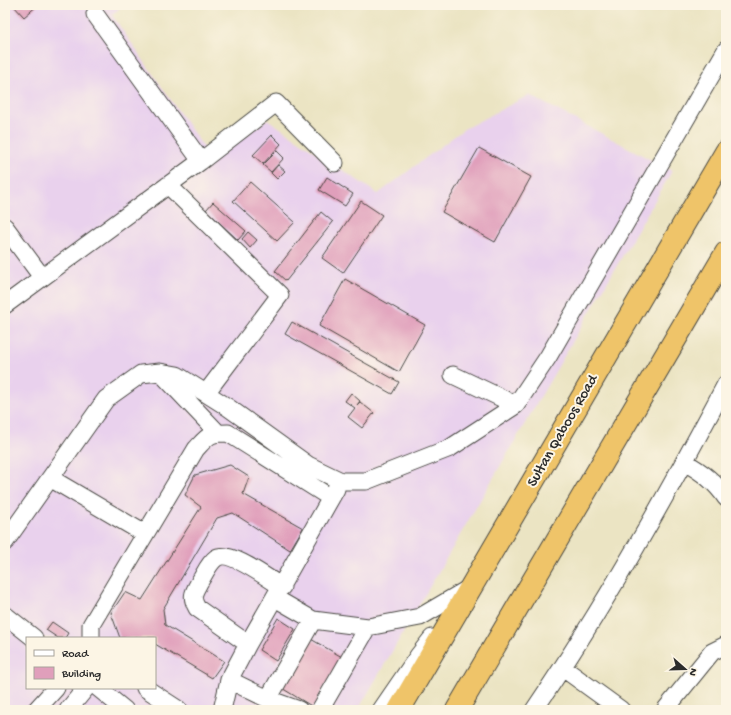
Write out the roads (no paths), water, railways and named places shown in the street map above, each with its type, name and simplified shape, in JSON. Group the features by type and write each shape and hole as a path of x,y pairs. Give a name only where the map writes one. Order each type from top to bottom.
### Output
{"highway":[{"name":"Sultan Qaboos Road","path":"399,710 726,152"},
{"path":"457,710 726,253"}],"street":[{"path":"95,14 201,161"},
{"path":"5,542 106,399 141,374 160,372 177,375 229,408 308,465 341,481 366,481 450,448 516,405 548,357 726,50"},
{"path":"5,305 201,161 276,103 335,163"},
{"path":"168,185 280,295 206,393"},
{"path":"5,227 42,277"},
{"path":"160,372 218,433"},
{"path":"453,375 516,405"},
{"path":"534,710 562,668 684,462 726,384"},
{"path":"91,637 91,625 196,449 209,435 228,433 331,498"},
{"path":"684,462 699,470 718,486 726,498"},
{"path":"50,478 145,534"},
{"path":"222,710 229,680 341,481"},
{"path":"248,644 197,608 193,601 193,593 196,587 217,557 225,556 234,558 313,620 368,627 420,617 472,587"},
{"path":"381,710 418,656 472,587"},
{"path":"5,615 33,637"},
{"path":"268,699 313,620"},
{"path":"320,710 368,627"},
{"path":"665,710 712,652 726,645"},
{"path":"562,668 621,710"},
{"path":"229,680 268,699 299,710"},
{"path":"36,710 55,689"},
{"path":"68,710 85,689"},
{"path":"99,689 125,710"},
{"path":"147,689 179,710"}]}
